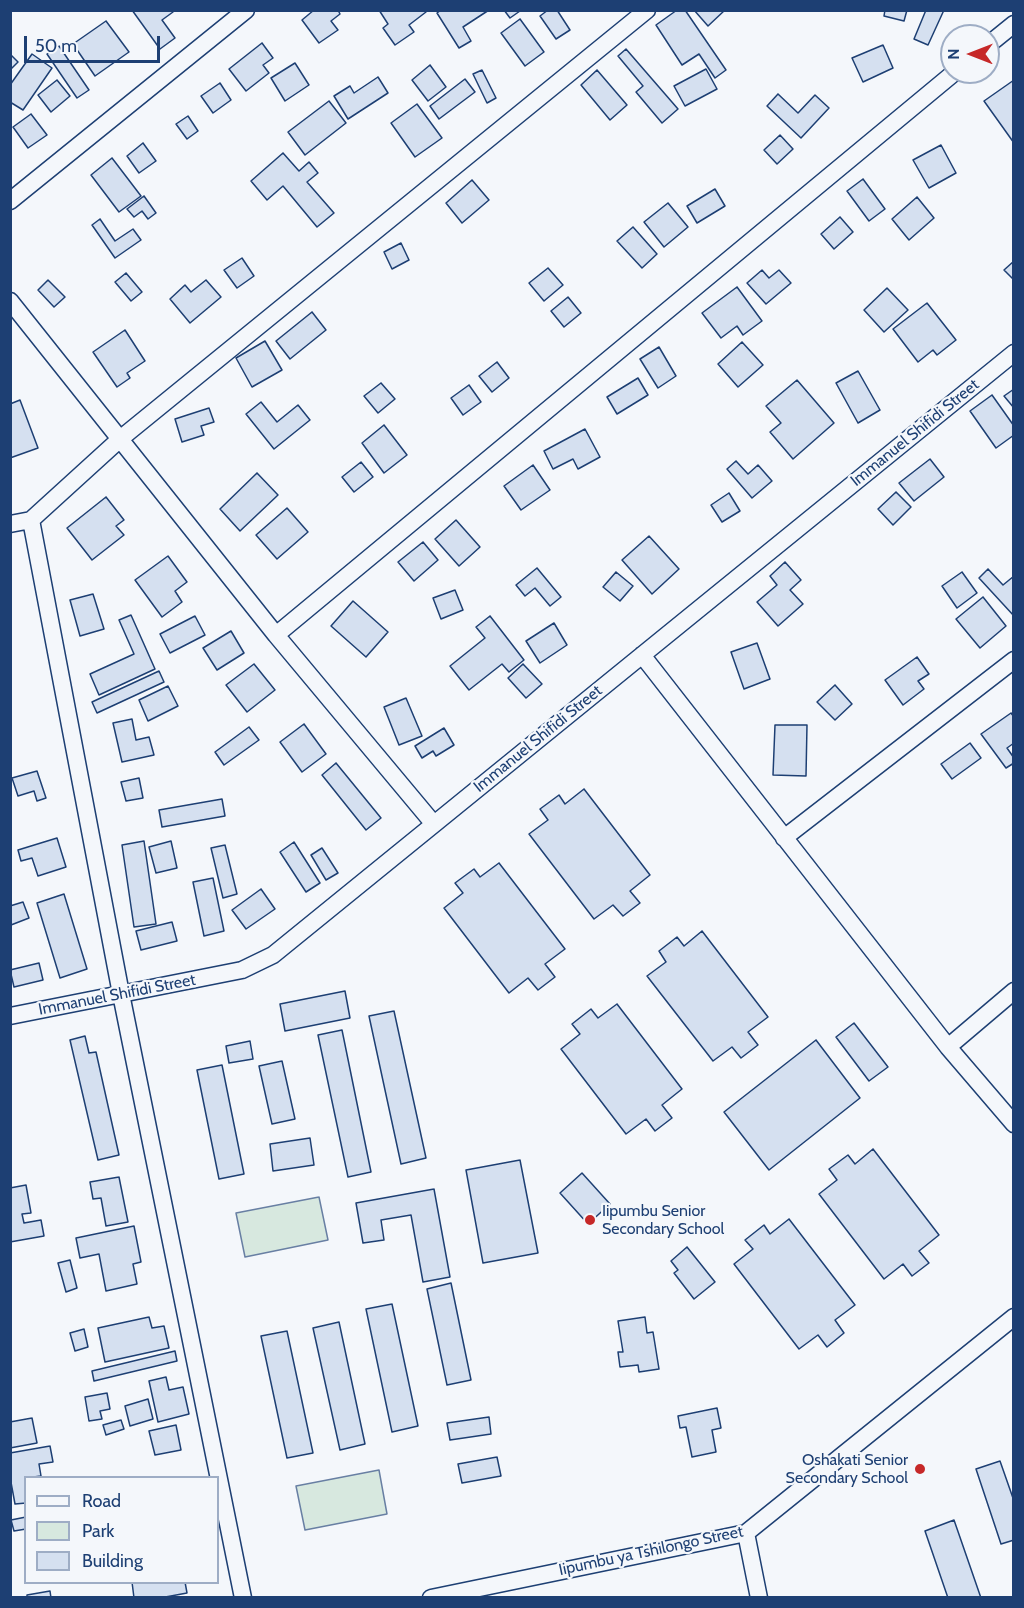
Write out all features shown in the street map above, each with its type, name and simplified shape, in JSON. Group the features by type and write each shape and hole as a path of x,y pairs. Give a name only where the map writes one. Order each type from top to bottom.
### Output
{"street":[{"path":"10,201 246,10"},
{"path":"10,524 31,520 120,439 647,10"},
{"path":"1009,10 1014,16"},
{"path":"1000,35 1014,24"},
{"path":"276,635 942,84"},
{"path":"10,301 276,635 434,823"},
{"name":"Immanuel Shifidi Street","path":"10,1016 242,970 273,955 1014,353"},
{"path":"31,520 121,994 218,1476"},
{"path":"642,655 948,1047 1014,1124"},
{"path":"784,838 1014,660"},
{"path":"948,1047 1014,991"},
{"name":"Iipumbu ya Tshilongo Street","path":"431,1598 506,1590 746,1533 1014,1317"},
{"path":"219,1479 243,1598"},
{"path":"746,1533 759,1598"}],"green space":[{"path":"319,1197 328,1240 245,1257 236,1213"},
{"path":"379,1470 387,1514 305,1530 296,1486"}],"building":[{"path":"132,10 172,10 173,12 162,20 175,38 160,49"},
{"path":"314,10 338,10 340,14 331,21 338,30 319,43 302,20"},
{"path":"379,10 425,10 426,12 409,25 414,32 395,45 383,28 388,24"},
{"path":"441,10 489,10 463,27 471,41 459,48 437,13"},
{"path":"504,10 519,10 520,11 510,18"},
{"path":"548,10 557,10 570,30 556,39 540,16"},
{"path":"677,10 685,10 726,70 715,78 699,54 682,65 656,25"},
{"path":"694,10 725,10 708,26"},
{"path":"885,10 907,10 904,21 884,16"},
{"path":"926,10 944,10 928,45 914,39"},
{"path":"520,19 544,52 525,66 501,33"},
{"path":"106,21 129,52 95,76 73,44"},
{"path":"262,43 273,58 263,65 269,73 246,91 229,69"},
{"path":"883,45 893,68 863,82 852,58"},
{"path":"59,46 89,90 77,98 47,54"},
{"path":"626,49 678,109 662,123 636,92 643,86 618,56"},
{"path":"10,54 18,62 10,70"},
{"path":"32,54 52,68 23,110 10,102 10,85"},
{"path":"295,63 309,85 285,101 271,78"},
{"path":"430,65 446,87 428,101 412,80"},
{"path":"706,69 717,89 685,106 674,86"},
{"path":"482,70 496,98 487,103 473,74"},
{"path":"597,70 627,105 610,120 581,85"},
{"path":"378,77 388,93 348,119 334,96 350,86 354,93"},
{"path":"465,79 475,92 439,119 430,106"},
{"path":"57,80 70,96 51,112 38,95"},
{"path":"1014,80 1014,143 984,101"},
{"path":"220,83 231,100 213,113 201,96"},
{"path":"778,94 798,113 815,95 829,108 801,138 767,106"},
{"path":"329,101 346,123 305,155 288,132"},
{"path":"417,104 442,138 415,157 391,123"},
{"path":"31,114 47,135 28,148 13,127"},
{"path":"188,116 198,131 187,139 176,124"},
{"path":"780,135 793,149 777,164 764,150"},
{"path":"143,143 156,161 139,173 127,156"},
{"path":"941,145 956,173 929,188 913,160"},
{"path":"283,153 299,171 309,162 318,173 307,182 334,213 317,227 283,186 267,200 251,181"},
{"path":"112,158 141,196 119,212 91,175"},
{"path":"863,179 885,209 869,221 847,191"},
{"path":"472,180 489,200 462,223 446,203"},
{"path":"715,189 725,206 697,223 687,206"},
{"path":"144,196 156,213 148,219 142,211 134,217 127,209"},
{"path":"917,197 934,218 909,240 892,219"},
{"path":"668,203 688,227 664,247 644,222"},
{"path":"840,217 853,232 834,249 821,234"},
{"path":"100,219 115,241 133,229 141,240 115,258 92,225"},
{"path":"633,227 657,254 642,268 617,241"},
{"path":"401,243 409,260 392,269 384,252"},
{"path":"242,258 254,276 237,288 224,270"},
{"path":"1014,261 1014,280 1004,270"},
{"path":"548,268 563,285 544,301 529,283"},
{"path":"762,270 769,278 779,270 791,283 766,304 747,283"},
{"path":"126,273 142,292 131,301 115,282"},
{"path":"48,280 65,297 54,307 38,290"},
{"path":"206,280 221,297 190,323 170,299 185,285 191,292"},
{"path":"737,287 762,321 743,335 737,326 721,338 702,313"},
{"path":"887,288 908,310 884,332 864,310"},
{"path":"568,297 581,313 564,327 551,311"},
{"path":"927,303 956,340 937,355 933,350 918,362 893,329"},
{"path":"312,312 326,330 290,359 276,341"},
{"path":"125,330 145,361 127,373 130,378 117,387 93,352"},
{"path":"265,341 282,370 252,387 236,358"},
{"path":"742,342 763,365 738,387 718,364"},
{"path":"659,347 676,376 658,388 640,359"},
{"path":"497,362 509,378 492,392 479,376"},
{"path":"858,371 880,410 858,423 836,383"},
{"path":"638,378 648,395 617,414 607,397"},
{"path":"797,380 834,423 793,459 770,432 781,423 766,406"},
{"path":"381,383 395,399 378,413 364,396"},
{"path":"469,385 481,402 463,415 451,398"},
{"path":"1014,389 1014,408 1004,396"},
{"path":"992,395 1014,426 1014,435 996,448 970,411"},
{"path":"20,400 38,448 10,458 10,404"},
{"path":"261,402 277,422 298,405 310,420 274,449 246,414"},
{"path":"209,408 214,422 201,426 204,435 182,442 175,419"},
{"path":"384,425 407,455 384,473 362,443"},
{"path":"585,429 600,457 578,469 573,459 553,469 544,451"},
{"path":"930,459 944,477 914,501 899,483"},
{"path":"736,461 748,474 758,465 772,481 752,498 727,469"},
{"path":"361,462 373,477 354,492 342,477"},
{"path":"533,465 550,490 521,510 504,486"},
{"path":"257,473 278,495 240,531 220,509"},
{"path":"896,492 911,507 893,525 878,509"},
{"path":"729,493 740,511 722,522 711,505"},
{"path":"106,497 124,520 116,526 124,535 92,560 67,528"},
{"path":"287,508 308,532 277,559 256,535"},
{"path":"456,520 480,547 459,566 435,539"},
{"path":"649,536 679,569 652,594 622,560"},
{"path":"423,542 438,560 414,581 398,562"},
{"path":"168,556 187,582 175,591 182,602 162,617 135,580"},
{"path":"785,562 801,580 790,590 803,604 778,626 757,602 777,585 770,576"},
{"path":"537,568 561,597 550,606 535,588 525,596 516,585"},
{"path":"988,569 1003,585 1014,576 1014,616 979,578"},
{"path":"616,572 633,586 620,601 603,587"},
{"path":"962,572 977,593 957,608 942,586"},
{"path":"455,590 463,610 441,619 433,598"},
{"path":"93,594 104,629 80,636 70,600"},
{"path":"983,597 1006,626 980,648 956,619"},
{"path":"353,601 388,632 366,657 331,626"},
{"path":"131,615 155,669 99,695 90,674 134,654 119,620"},
{"path":"195,616 205,635 170,653 160,634"},
{"path":"490,616 524,660 509,672 502,664 469,690 450,666 485,638 476,627"},
{"path":"554,623 567,645 540,663 526,641"},
{"path":"231,631 244,653 217,670 203,648"},
{"path":"757,643 770,679 744,689 731,652"},
{"path":"917,657 929,674 918,681 924,689 903,705 885,680"},
{"path":"254,664 275,690 247,712 226,685"},
{"path":"523,664 542,684 526,698 508,678"},
{"path":"159,671 164,682 97,713 92,702"},
{"path":"835,685 852,704 835,720 817,702"},
{"path":"168,686 178,706 148,721 139,700"},
{"path":"406,698 422,736 399,745 384,707"},
{"path":"1011,713 1014,717 1014,743 1007,748 1014,758 1014,763 1006,768 981,734"},
{"path":"132,719 136,740 149,737 154,755 122,762 113,723"},
{"path":"304,724 326,754 302,772 280,742"},
{"path":"775,725 807,725 806,776 773,775"},
{"path":"249,727 259,740 224,765 215,752"},
{"path":"444,728 454,745 436,756 433,751 422,758 415,746"},
{"path":"970,743 981,758 952,779 941,764"},
{"path":"336,763 381,818 366,830 322,775"},
{"path":"37,771 46,798 37,801 34,791 18,796 12,778"},
{"path":"139,778 143,798 126,801 121,782"},
{"path":"584,789 650,875 630,891 640,903 623,916 613,905 594,919 529,834 548,820 540,809 559,795 565,804"},
{"path":"222,799 225,816 162,827 159,810"},
{"path":"57,838 66,867 38,876 32,858 21,861 18,850"},
{"path":"144,841 156,924 134,927 122,845"},
{"path":"171,841 177,868 156,873 149,847"},
{"path":"294,842 320,883 306,892 280,852"},
{"path":"225,845 237,894 223,898 211,848"},
{"path":"322,848 338,873 326,880 311,855"},
{"path":"499,863 565,949 545,964 555,977 538,990 528,978 509,993 444,908 463,893 455,883 474,869 480,877"},
{"path":"213,878 224,931 204,936 193,882"},
{"path":"261,889 275,909 246,929 232,910"},
{"path":"64,894 87,969 60,978 37,903"},
{"path":"23,902 29,918 11,925 10,906"},
{"path":"172,922 177,941 141,950 136,931"},
{"path":"702,931 768,1017 748,1032 758,1045 741,1058 732,1047 713,1061 647,976 666,962 659,951 677,937 684,946"},
{"path":"39,963 43,980 14,987 10,970"},
{"path":"345,991 350,1018 285,1031 280,1004"},
{"path":"617,1004 682,1089 662,1105 672,1118 655,1131 646,1119 626,1134 561,1049 580,1034 572,1024 591,1009 598,1018"},
{"path":"394,1011 426,1158 401,1164 369,1016"},
{"path":"854,1023 888,1067 869,1081 836,1037"},
{"path":"342,1030 371,1172 348,1177 318,1035"},
{"path":"85,1036 89,1053 96,1052 119,1155 98,1160 70,1040"},
{"path":"816,1040 860,1098 769,1170 724,1112"},
{"path":"250,1041 253,1059 229,1063 226,1046"},
{"path":"282,1061 295,1119 272,1124 259,1066"},
{"path":"222,1065 244,1174 219,1179 197,1070"},
{"path":"310,1138 314,1165 273,1171 270,1144"},
{"path":"873,1149 939,1235 919,1251 929,1263 912,1276 903,1264 884,1279 819,1194 837,1180 829,1169 848,1155 855,1164"},
{"path":"520,1160 538,1253 483,1263 466,1170"},
{"path":"582,1173 610,1204 588,1224 560,1193"},
{"path":"119,1177 128,1222 106,1226 101,1198 93,1199 90,1182"},
{"path":"26,1185 31,1213 22,1214 24,1223 41,1220 44,1236 10,1242 10,1188"},
{"path":"434,1189 450,1277 423,1282 411,1215 381,1220 384,1240 363,1243 356,1203"},
{"path":"789,1219 855,1305 835,1320 844,1333 827,1347 818,1335 799,1349 734,1264 753,1249 745,1240 764,1225 770,1234"},
{"path":"134,1226 141,1262 133,1264 137,1284 106,1291 99,1254 80,1258 76,1238"},
{"path":"687,1247 715,1282 694,1299 674,1273 678,1270 671,1261"},
{"path":"70,1260 77,1288 66,1292 58,1263"},
{"path":"451,1283 471,1380 447,1385 427,1289"},
{"path":"392,1304 418,1426 392,1432 366,1309"},
{"path":"149,1317 152,1328 164,1326 169,1348 105,1362 98,1328"},
{"path":"645,1317 647,1333 653,1332 659,1369 639,1372 638,1365 620,1367 618,1352 623,1352 618,1321"},
{"path":"339,1322 365,1444 340,1450 313,1328"},
{"path":"84,1329 88,1347 75,1351 70,1333"},
{"path":"287,1331 313,1453 287,1458 261,1336"},
{"path":"175,1351 177,1361 94,1381 92,1371"},
{"path":"166,1377 169,1390 183,1387 189,1414 158,1422 149,1381"},
{"path":"107,1393 110,1409 100,1411 102,1419 89,1421 85,1397"},
{"path":"148,1399 153,1419 130,1426 125,1406"},
{"path":"717,1408 721,1428 712,1430 716,1452 692,1457 686,1427 680,1428 678,1416"},
{"path":"489,1417 491,1434 450,1440 447,1423"},
{"path":"32,1418 37,1443 10,1448 10,1422"},
{"path":"121,1420 124,1429 106,1435 103,1425"},
{"path":"176,1425 181,1450 155,1455 149,1431"},
{"path":"50,1446 53,1462 39,1464 41,1476 24,1476 24,1503 15,1504 10,1477 10,1453"},
{"path":"497,1457 501,1476 462,1483 458,1464"},
{"path":"1000,1461 1014,1501 1014,1540 1001,1544 976,1469"},
{"path":"24,1517 24,1529 14,1531 11,1520"},
{"path":"954,1520 981,1598 948,1598 925,1531"},
{"path":"132,1584 185,1584 187,1593 160,1598 134,1598"},
{"path":"50,1591 51,1598 27,1598 27,1595"}],"place":[{"name":"Iipumbu Senior Secondary School","path":"590,1220"},
{"name":"Oshakati Senior Secondary School","path":"920,1469"}]}
